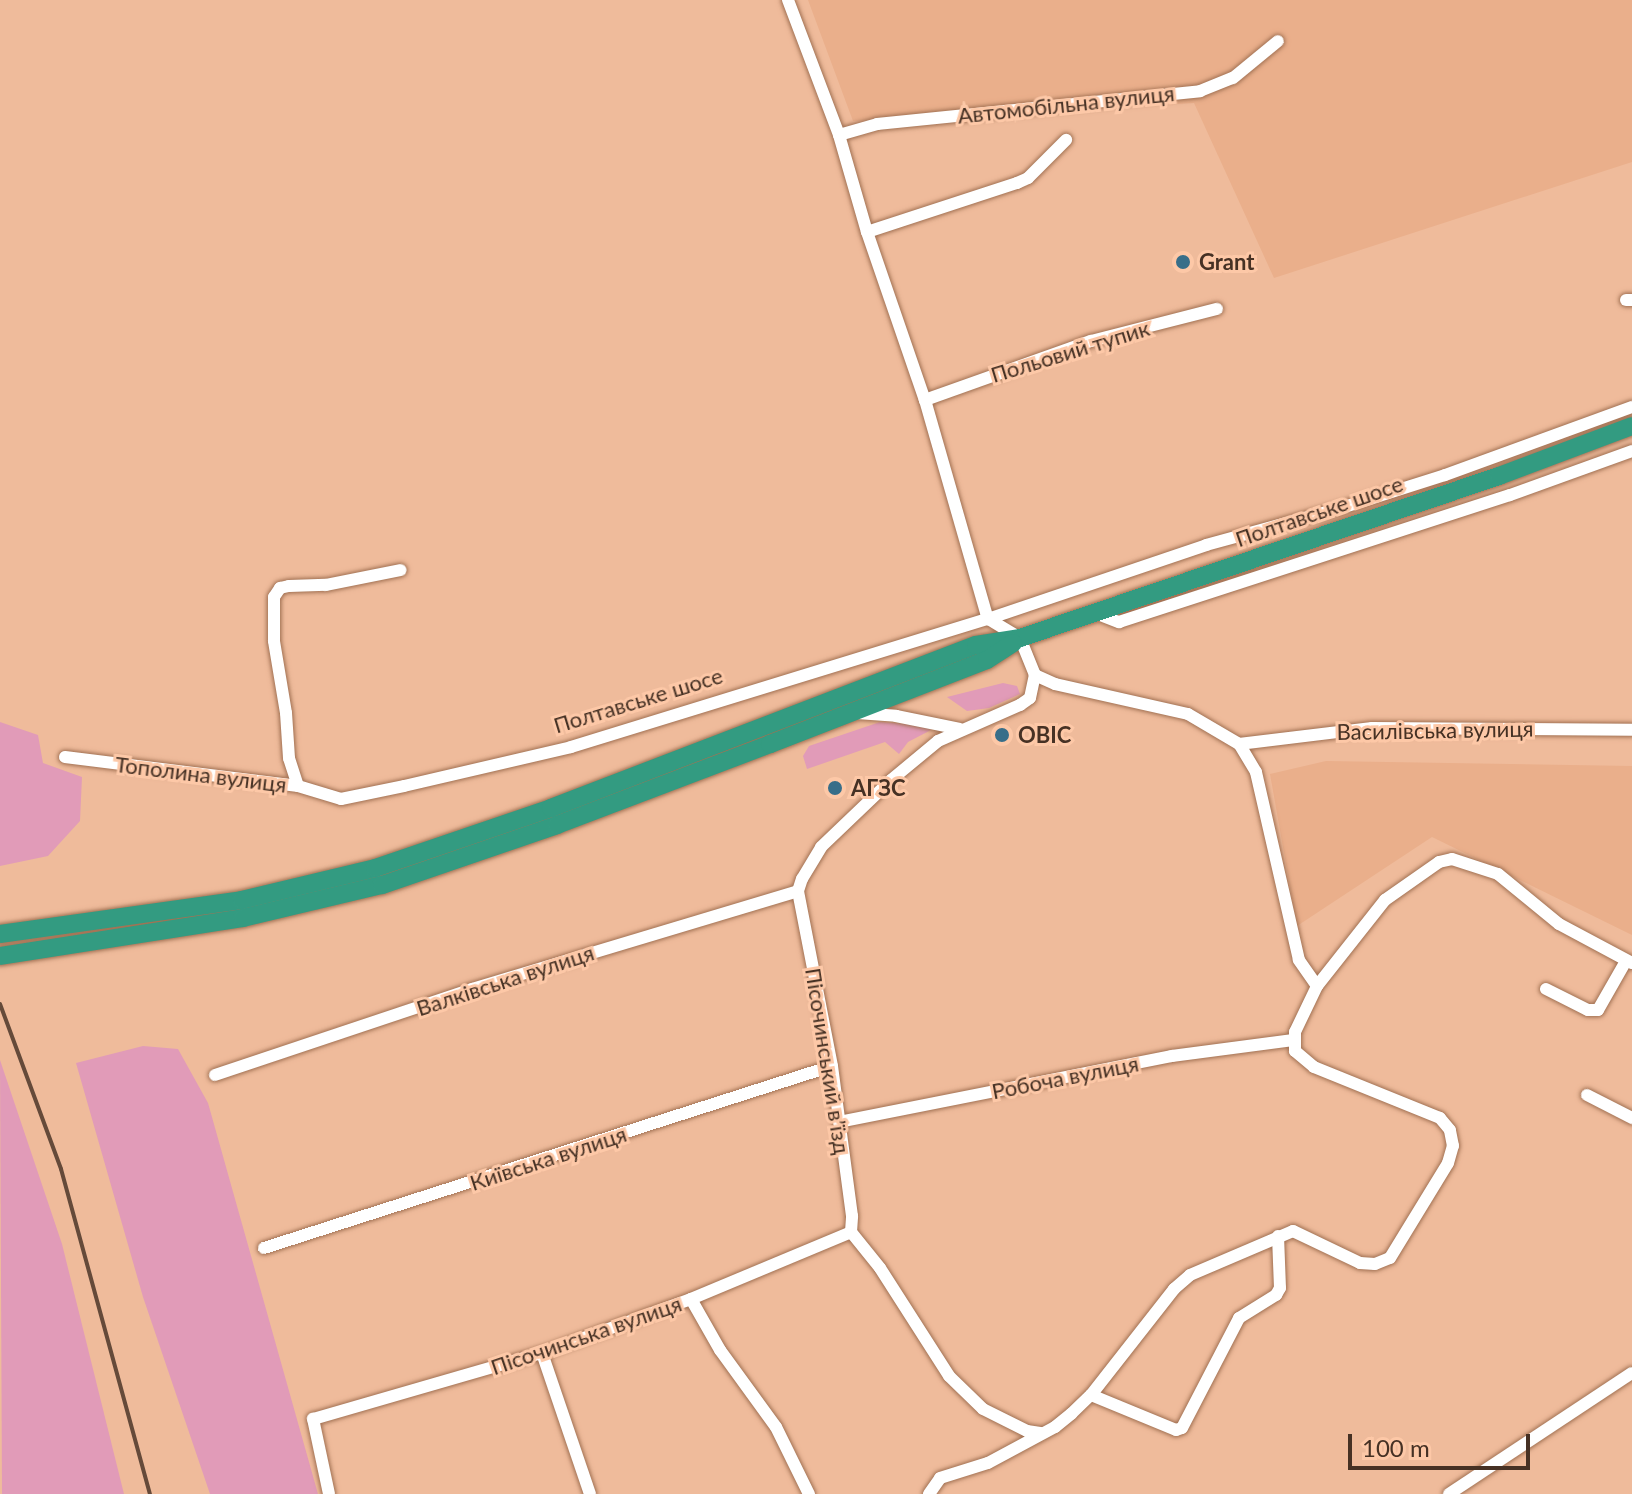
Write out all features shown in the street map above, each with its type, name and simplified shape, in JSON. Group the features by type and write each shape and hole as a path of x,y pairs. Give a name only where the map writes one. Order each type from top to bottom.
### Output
{"highway":[{"name":"Полтавське шосе","path":"1020,638 1499,476 1632,426"},
{"path":"0,956 243,918 382,885 557,825 987,660 1020,638"},
{"path":"0,934 242,900 375,868 551,808 976,645 1020,638"}],"street":[{"path":"788,0 839,135 867,232 925,400 988,619 1020,638 1035,675 1030,698 938,741 852,814 816,854 798,891"},
{"name":"Автомобільна вулиця","path":"839,135 877,124 1200,91 1233,78 1278,41"},
{"name":"Автомобільна вулиця","path":"867,232 1028,178 1066,140"},
{"name":"Польовий тупик","path":"925,400 1091,341 1217,309"},
{"name":"Полтавське шосе","path":"298,786 341,799 571,747 988,619 1206,545 1338,509 1445,475 1632,407"},
{"path":"1095,613 1119,622 1510,495 1632,451"},
{"name":"Тополина вулиця","path":"65,757 298,786 289,758 286,713 274,641 274,597 280,588 289,586 326,585 401,570"},
{"path":"1035,675 1055,684 1188,714 1239,744 1256,772 1299,960 1317,986"},
{"path":"848,713 896,716 960,729"},
{"name":"Василівська вулиця","path":"1239,744 1402,727 1632,730"},
{"path":"929,1494 940,1478 988,1463 1055,1427 1091,1395 1174,1289 1190,1275 1293,1231 1306,1234 1365,1264 1390,1258 1448,1163 1453,1146 1450,1130 1440,1118 1426,1109 1314,1067 1297,1054 1293,1040 1317,986 1385,900 1439,862 1452,859 1498,874 1559,924 1629,962 1598,1010 1588,1010 1546,989"},
{"name":"Пісочинський в’їзд","path":"798,891 832,1066 852,1216 851,1232"},
{"name":"Валківська вулиця","path":"215,1075 472,989 798,891"},
{"name":"Робоча вулиця","path":"839,1122 1172,1056 1293,1040"},
{"name":"Київська вулиця","path":"264,1248 832,1066"},
{"path":"1587,1095 1632,1118"},
{"path":"851,1232 880,1268 949,1376 983,1409 1015,1426 1042,1433"},
{"name":"Пісочинська вулиця","path":"329,1494 313,1419 542,1353 691,1299 851,1232"},
{"path":"1091,1395 1176,1430 1182,1428 1239,1318 1276,1295 1280,1288 1278,1236"},
{"path":"691,1299 720,1350 776,1427 809,1494"},
{"path":"542,1353 590,1494"},
{"path":"1449,1494 1632,1373"}],"shaded area":[{"path":"808,0 1632,0 1632,162 1274,278 1194,103 853,121"},
{"path":"1003,683 1017,686 1020,694 989,708 967,711 947,697"},
{"path":"0,722 38,735 43,763 82,777 80,821 48,856 0,866"},
{"path":"880,722 923,725 931,730 908,742 899,754 885,742 807,769 803,756 809,746"},
{"path":"1326,761 1632,766 1632,935 1432,837 1297,926 1270,774"},
{"path":"143,1046 178,1049 208,1103 318,1494 210,1494 143,1297 76,1063"},
{"path":"0,1060 62,1244 124,1494 2,1494"}],"railway":[{"path":"0,1004 61,1169 150,1494"}],"place":[{"name":"Grant","path":"1183,262"},
{"name":"ОВІС","path":"1002,735"},
{"name":"АГЗС","path":"835,788"}]}
